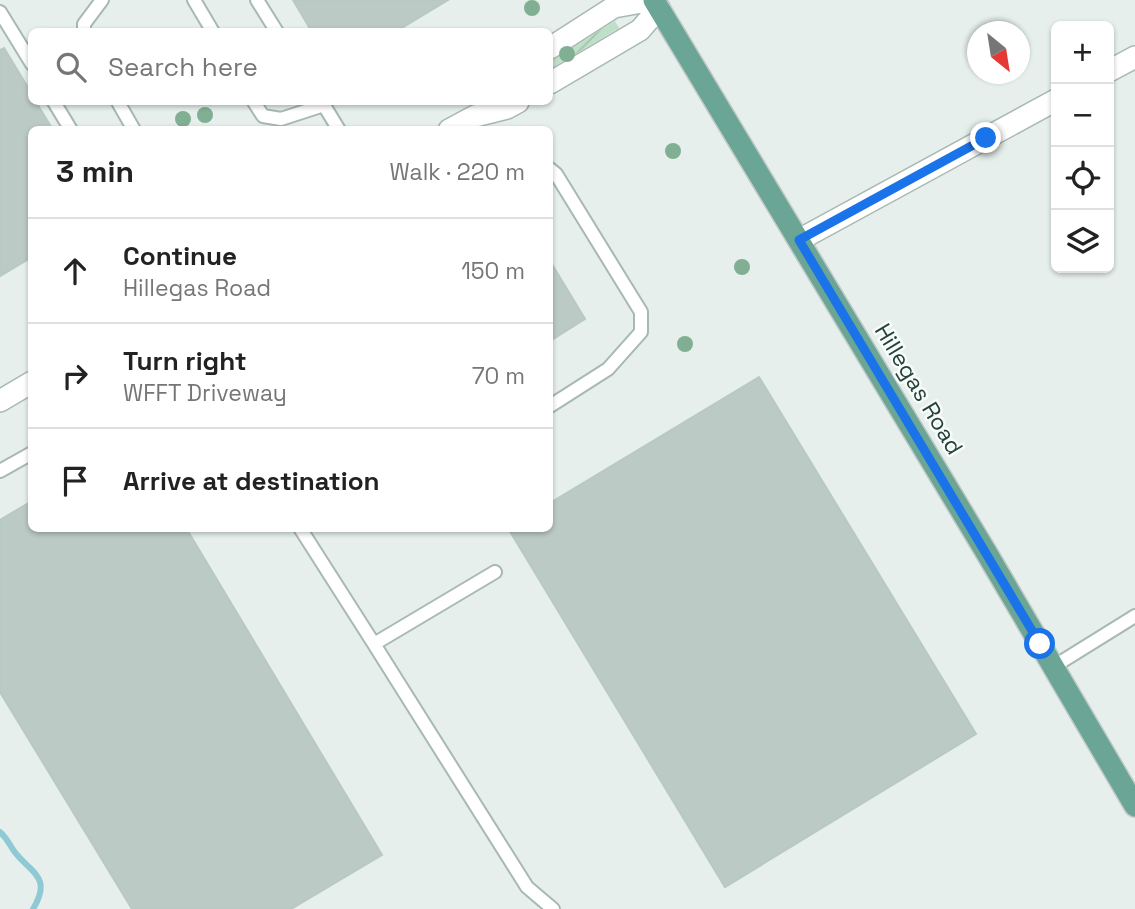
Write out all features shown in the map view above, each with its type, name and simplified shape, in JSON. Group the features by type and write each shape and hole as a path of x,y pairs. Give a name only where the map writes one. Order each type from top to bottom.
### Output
{"main road":[{"name":"Hillegas Road","path":"656,4 1135,806"}],"street":[{"path":"553,46 614,7 642,2 656,4 640,30 553,81"},
{"path":"1114,68 1135,57"},
{"path":"799,240 1051,103"},
{"path":"468,120 512,105"},
{"path":"0,401 28,384"}],"lane":[{"path":"84,28 84,24 102,0"},
{"path":"194,0 211,28"},
{"path":"257,0 274,28"},
{"path":"0,12 28,58"},
{"path":"56,105 69,126"},
{"path":"120,105 132,126"},
{"path":"256,105 263,116 281,120 318,105"},
{"path":"324,105 337,126"},
{"path":"553,172 641,312 641,332 608,369 553,404"},
{"path":"0,471 28,455"},
{"path":"303,532 527,887 553,909"},
{"path":"374,644 495,572"},
{"path":"1053,667 1135,616"}],"green space":[{"path":"615,21 619,28 553,67 553,60"}],"building":[{"path":"293,0 448,0 402,28 310,28"},
{"path":"4,48 28,87 28,105 38,105 51,126 28,126 28,259 0,276 0,50"},
{"path":"553,266 585,319 553,339"},
{"path":"759,377 976,734 725,887 510,532 553,532 553,501"},
{"path":"28,503 28,532 188,532 382,855 291,909 132,909 0,692 0,520"}],"waterway":[{"path":"0,832 40,882 39,898 33,909"}],"route":[{"path":"986,138 799,240 1040,644"}]}
